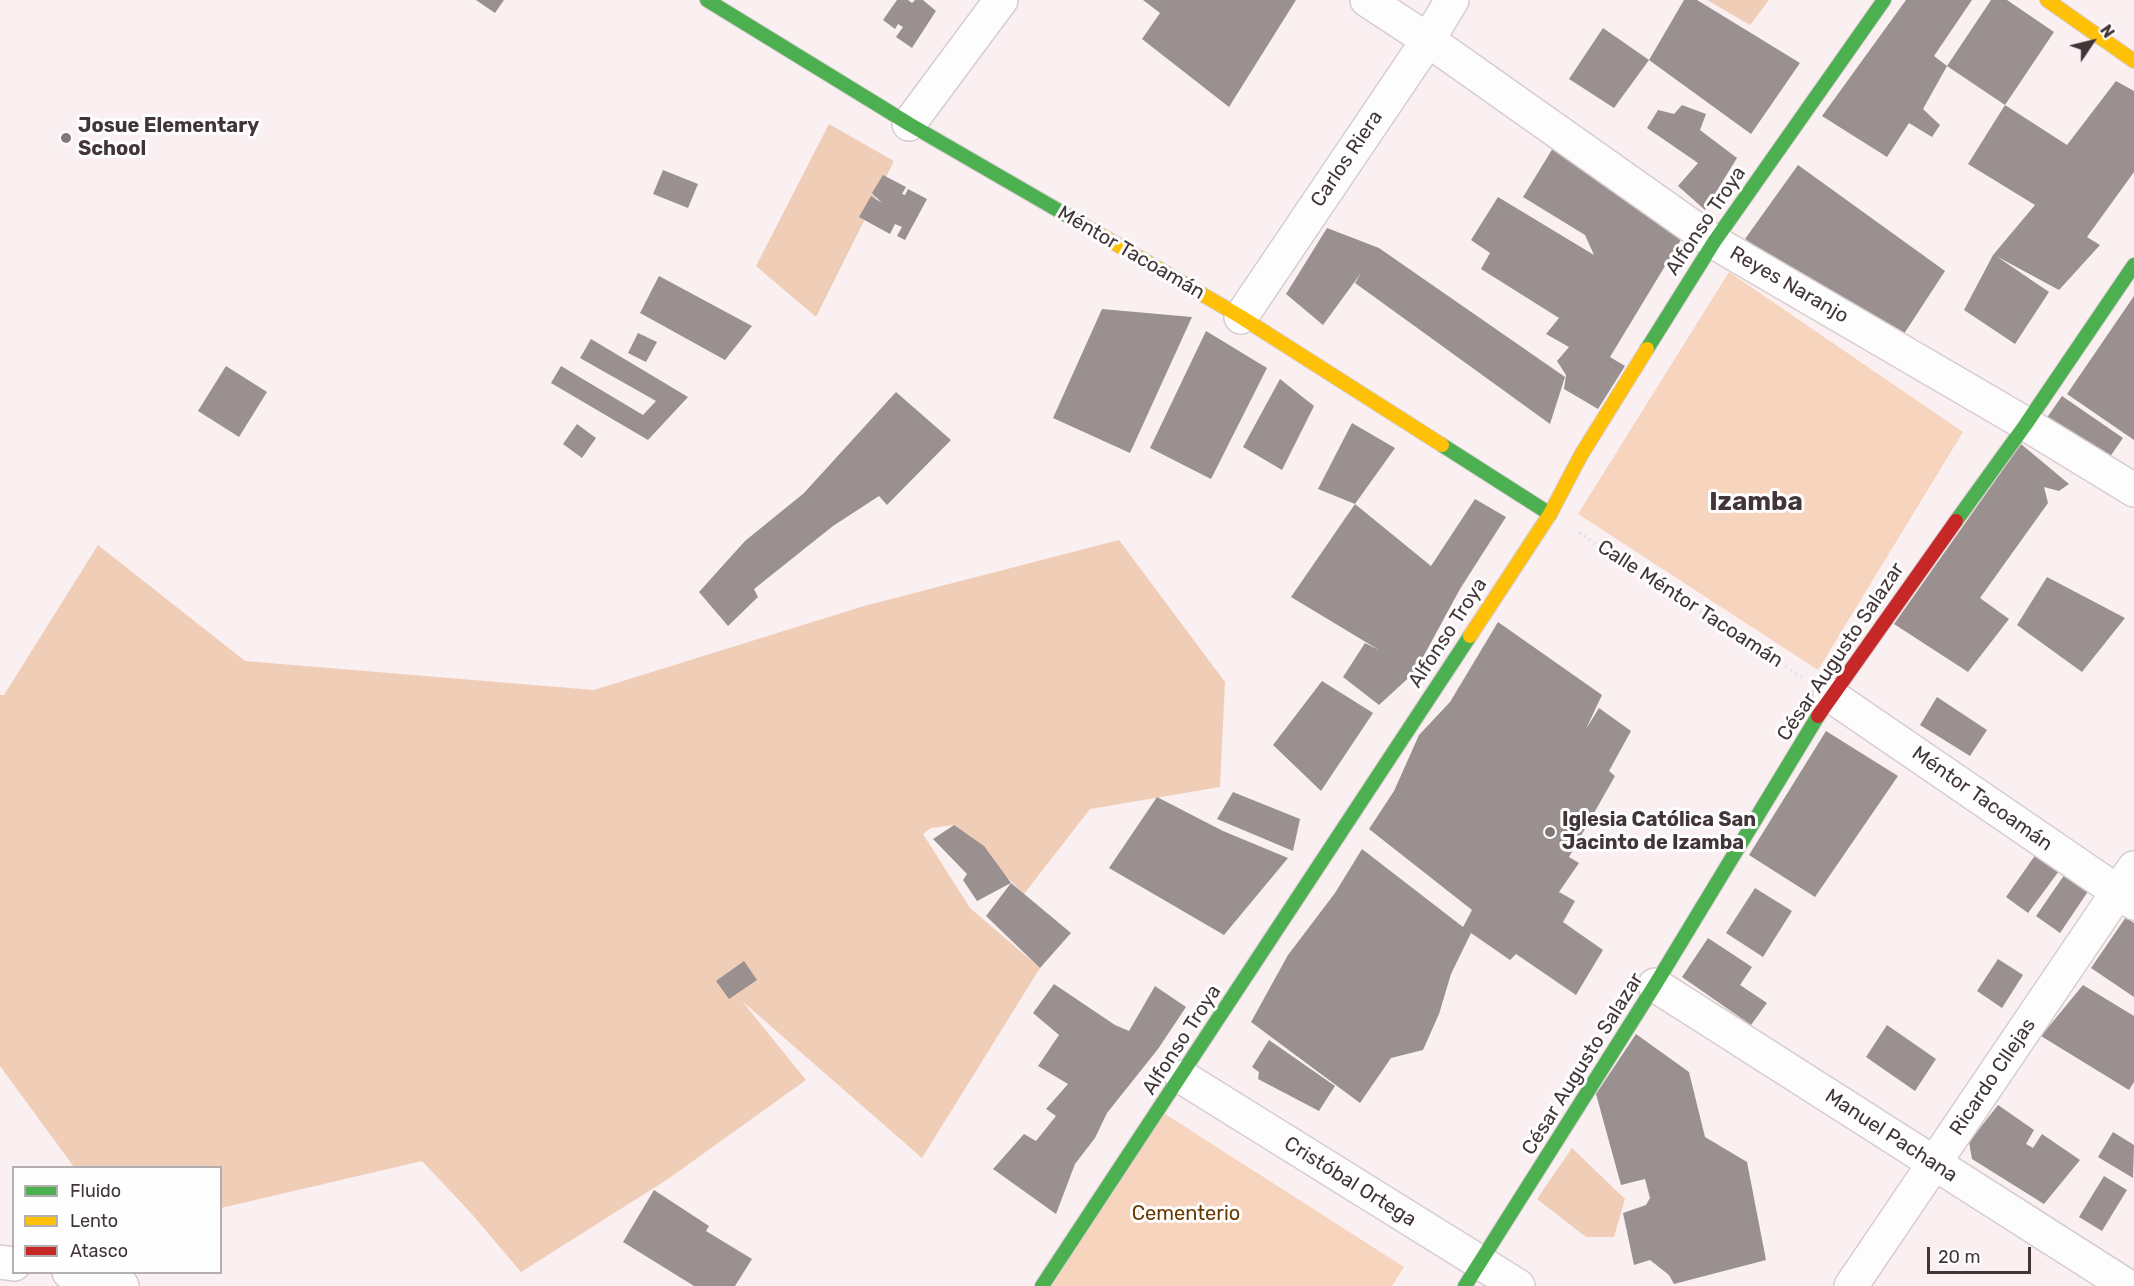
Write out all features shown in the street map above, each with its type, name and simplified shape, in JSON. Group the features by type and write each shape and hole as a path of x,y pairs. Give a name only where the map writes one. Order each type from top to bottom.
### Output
{"street":[{"name":"Méntor Tacoamán","path":"707,0 909,124 1240,317 1550,514"},
{"path":"909,124 1001,0"},
{"name":"Reyes Naranjo","path":"1367,0 1428,40 1714,242 2026,424 2134,490"},
{"name":"Carlos Riera","path":"1240,317 1428,40 1452,0"},
{"name":"Alfonso Troya","path":"1042,1286 1182,1077 1550,514 1581,454 1714,242 1884,0"},
{"path":"2047,0 2134,61"},
{"name":"César Augusto Salazar","path":"1473,1274 1655,985 1830,695 2026,424 2134,265"},
{"name":"Méntor Tacoamán","path":"1830,695 2128,888"},
{"name":"Ricardo Cllejas","path":"1851,1286 2128,888"},
{"name":"Manuel Pachana","path":"1655,985 2127,1286"},
{"name":"Cristóbal Ortega","path":"1182,1077 1473,1274 1518,1286"},
{"path":"81,1274 122,1286"}],"path":[{"name":"Calle Méntor Tacoamán","path":"1550,514 1830,695"}],"green space":[{"path":"1729,272 1963,432 1818,670 1578,514"},
{"name":"Cementerio","path":"1162,1112 1404,1267 1392,1286 1052,1286"}],"shaded area":[{"path":"1707,0 1769,0 1750,25"},
{"path":"829,124 894,161 816,317 756,266"},
{"path":"1119,540 1225,682 1220,787 1090,809 1024,894 954,825 931,828 923,834 970,908 1040,968 922,1158 742,1001 806,1080 668,1179 521,1272 470,1212 422,1161 222,1208 222,1166 73,1166 0,1066 0,695 4,695 98,545 245,661 594,690 864,606"},
{"path":"1572,1148 1625,1199 1614,1237 1586,1237 1537,1199"}],"building":[{"path":"476,0 504,0 495,13"},
{"path":"897,0 908,0 912,3 915,0 923,0 936,11 912,48 896,37 903,27 898,24 895,29 883,20"},
{"path":"1143,0 1296,0 1229,107 1142,39 1160,13"},
{"path":"1684,0 1697,0 1800,63 1751,134 1649,60"},
{"path":"1906,0 1972,0 1934,56 1947,66 1923,109 1940,125 1932,137 1909,123 1887,157 1822,116"},
{"path":"1991,0 2007,0 2054,32 2005,105 1947,66"},
{"path":"1603,28 1649,60 1614,108 1569,79"},
{"path":"2116,81 2134,91 2134,172 2087,237 2100,245 2059,290 1996,256 2049,292 2015,344 1964,310 1993,255 2035,205 1968,164 2005,105 2067,145"},
{"path":"1682,105 1706,114 1700,130 1737,158 1705,210 1678,186 1698,163 1647,128 1658,110 1674,114"},
{"path":"1553,148 1614,185 1682,238 1610,357 1625,366 1598,409 1564,389 1566,375 1557,361 1569,347 1546,334 1559,318 1481,269 1490,253 1471,240 1498,197 1594,255 1585,235 1523,197"},
{"path":"1798,165 1945,271 1900,340 1745,239"},
{"path":"663,170 698,184 688,208 653,194"},
{"path":"883,175 906,187 902,194 905,195 908,189 927,199 905,240 897,236 902,227 895,224 890,234 859,217 871,196 882,203 872,193"},
{"path":"1327,228 1379,248 1565,377 1550,424 1355,283 1361,273 1323,325 1286,294"},
{"path":"659,276 752,326 725,360 640,313"},
{"path":"2134,296 2134,440 2067,394"},
{"path":"1102,309 1192,317 1130,453 1053,418"},
{"path":"1206,331 1267,368 1211,479 1150,448"},
{"path":"638,333 657,342 646,362 628,353"},
{"path":"591,339 688,397 648,440 551,383 561,366 643,415 656,401 580,358"},
{"path":"226,366 267,392 239,437 198,411"},
{"path":"1280,379 1314,406 1282,470 1243,447"},
{"path":"896,392 951,440 887,505 879,496 833,526 754,589 758,597 728,626 699,592 745,541 804,493"},
{"path":"2062,396 2123,438 2107,461 2046,419"},
{"path":"1352,423 1395,448 1355,504 1318,489"},
{"path":"577,424 596,438 582,458 563,444"},
{"path":"2021,444 2069,484 2059,491 2044,487 2048,503 1980,598 2009,619 1968,672 1894,624"},
{"path":"1475,499 1506,517 1460,589 1415,672 1379,705 1343,677 1365,643 1379,650 1291,597 1355,504 1431,566"},
{"path":"2047,577 2125,618 2082,672 2017,625"},
{"path":"1498,622 1602,695 1586,729 1599,708 1631,731 1609,771 1615,776 1569,857 1579,863 1559,892 1575,901 1563,922 1603,950 1576,995 1516,954 1510,960 1471,933 1451,974 1439,1014 1423,1050 1391,1058 1360,1103 1251,1022 1288,955 1335,893 1362,849 1463,927 1472,910 1369,829 1394,791 1419,735 1450,702"},
{"path":"1322,681 1373,713 1321,791 1273,745"},
{"path":"1937,697 1987,730 1970,756 1920,725"},
{"path":"1826,731 1898,776 1815,897 1749,855"},
{"path":"1233,792 1300,819 1293,851 1217,819"},
{"path":"1157,797 1223,831 1288,858 1224,935 1109,868"},
{"path":"954,825 984,846 1011,883 977,901 963,880 967,874 933,839"},
{"path":"2036,854 2059,871 2028,913 2006,897"},
{"path":"2065,874 2089,890 2060,933 2036,916"},
{"path":"1011,883 1071,933 1040,968 986,916"},
{"path":"1755,888 1792,911 1763,957 1726,933"},
{"path":"2126,917 2134,923 2134,997 2091,968"},
{"path":"1708,938 1752,967 1740,985 1767,1003 1751,1025 1682,977"},
{"path":"1998,959 2023,975 2002,1008 1977,991"},
{"path":"744,961 757,980 729,999 716,981"},
{"path":"1054,984 1115,1025 1129,1031 1155,986 1186,1007 1158,1049 1107,1113 1095,1138 1075,1164 1056,1214 993,1169 1024,1134 1036,1141 1056,1116 1046,1109 1068,1084 1038,1066 1059,1035 1033,1013"},
{"path":"2083,985 2134,1016 2134,1082 2129,1090 2041,1036"},
{"path":"1887,1025 1936,1059 1915,1091 1866,1057"},
{"path":"1636,1034 1689,1072 1705,1137 1747,1162 1766,1260 1674,1284 1669,1275 1650,1260 1634,1265 1623,1213 1646,1205 1650,1198 1645,1179 1621,1185 1596,1094"},
{"path":"1269,1040 1335,1086 1319,1111 1258,1079 1259,1072 1252,1067"},
{"path":"1998,1105 2034,1130 2026,1144 2033,1148 2042,1134 2080,1160 2044,1204 1972,1159 1969,1142"},
{"path":"2113,1132 2134,1145 2133,1178 2098,1157"},
{"path":"2104,1176 2127,1190 2102,1231 2079,1217"},
{"path":"654,1190 709,1226 706,1231 752,1259 735,1286 694,1286 623,1242"}],"traffic: fast":[{"path":"707,0 909,124 1087,227"},
{"path":"1647,349 1714,242 1884,0"},
{"path":"1956,521 2026,424 2134,265"},
{"path":"1442,445 1550,514"},
{"path":"1042,1286 1470,636"},
{"path":"1465,1286 1655,985 1818,716"}],"traffic: slow":[{"path":"2047,0 2134,61"},
{"path":"1087,227 1241,317 1442,445"},
{"path":"1470,636 1550,514 1581,455 1647,349"}],"traffic: jam":[{"path":"1818,716 1956,521"}],"place":[{"name":"Josue Elementary School","path":"66,138"},
{"name":"Iglesia Católica San Jacinto de Izamba","path":"1550,832"}],"district":[{"name":"Izamba","path":"1756,502"}]}
